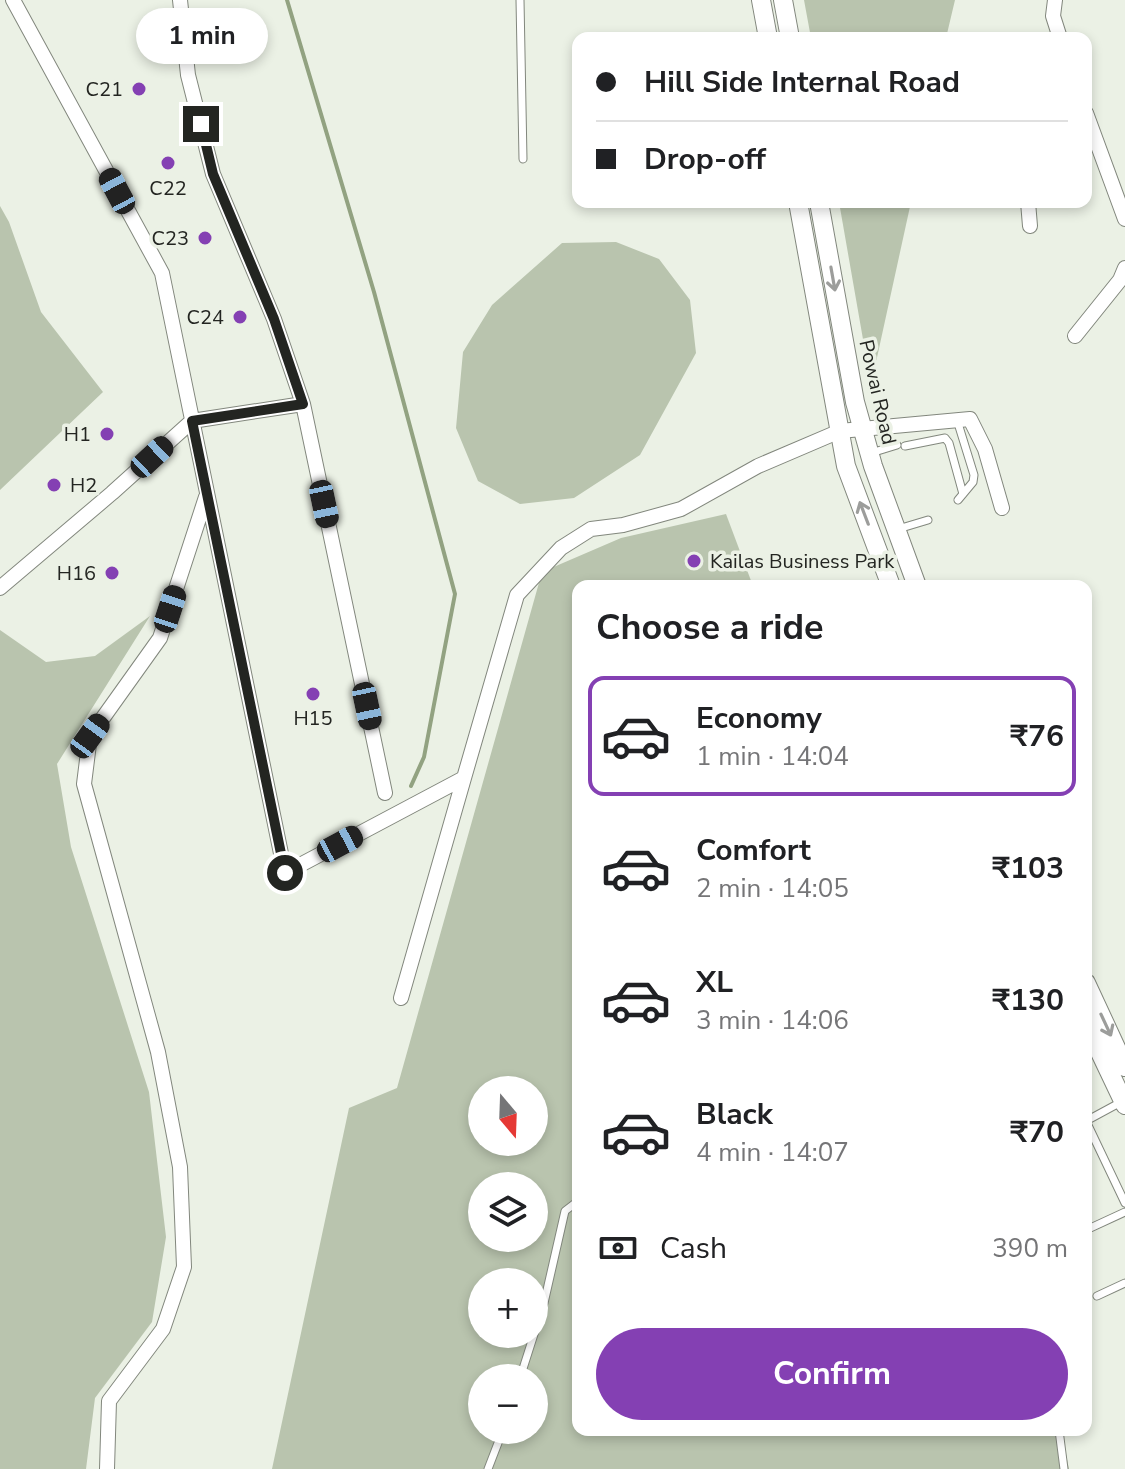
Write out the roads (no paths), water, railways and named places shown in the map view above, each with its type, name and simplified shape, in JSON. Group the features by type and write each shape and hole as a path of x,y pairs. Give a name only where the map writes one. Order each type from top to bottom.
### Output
{"main road":[{"path":"761,0 767,32"},
{"path":"783,0 789,32"},
{"path":"799,208 846,466 889,580"},
{"name":"Powai Road","path":"820,208 855,402 869,454 915,580"},
{"path":"803,231 824,227"},
{"path":"1092,996 1125,1067"},
{"path":"1092,1035 1124,1102"}],"street":[{"path":"13,0 162,273 285,873 464,778"},
{"path":"180,0 188,75 213,174 274,319 303,404 385,793"},
{"path":"1055,0 1053,16 1058,32"},
{"path":"1092,136 1125,219"},
{"path":"1028,208 1030,226"},
{"path":"1075,336 1120,280 1125,268"},
{"path":"0,588 192,421 303,404"},
{"path":"401,998 517,595 561,548 591,529 623,525 681,509 758,466 840,431 862,428 970,419 985,449 1002,508"},
{"path":"107,1469 109,1401 163,1329 184,1267 180,1167 158,1052 84,784 90,736 160,638 208,493"}],"lane":[{"path":"520,0 523,159"},
{"path":"869,454 945,438 960,497 973,482 974,475 957,420"},
{"path":"896,529 928,520"},
{"path":"1092,1118 1124,1102"},
{"path":"1092,1134 1125,1203"},
{"path":"524,1364 544,1303 565,1211 572,1206"},
{"path":"1092,1227 1125,1212"},
{"path":"1097,1296 1125,1283"},
{"path":"1060,1436 1064,1469"},
{"path":"488,1469 498,1444"}],"waterway":[{"path":"287,0 374,292 455,594 424,757 411,786"}],"place":[{"name":"C21","path":"139,89"},
{"name":"C22","path":"168,163"},
{"name":"C23","path":"205,238"},
{"name":"C24","path":"240,317"},
{"name":"H1","path":"107,434"},
{"name":"H2","path":"54,485"},
{"name":"Kailas Business Park","path":"694,561"},
{"name":"H16","path":"112,573"},
{"name":"H15","path":"313,694"}]}
